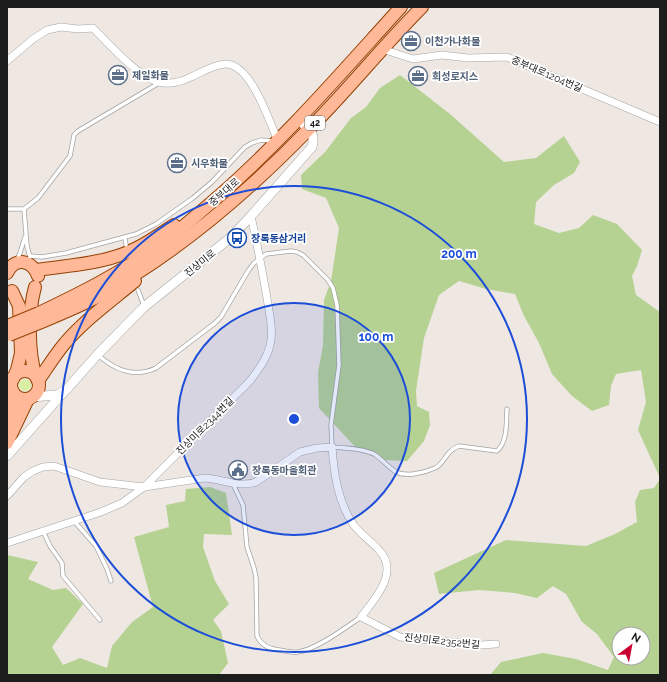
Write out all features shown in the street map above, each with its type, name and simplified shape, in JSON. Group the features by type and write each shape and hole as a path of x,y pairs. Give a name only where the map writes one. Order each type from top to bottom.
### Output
{"main road":[{"name":"중부대로","path":"39,318 135,262 180,229 220,195 299,120 401,7"},
{"name":"중부대로","path":"39,318 96,297 127,279 198,230 262,174 309,129 422,7"},
{"path":"8,271 19,262 33,265 102,260 116,256 161,234 220,195"},
{"path":"38,381 64,344 94,314 198,230"},
{"path":"7,443 30,398 38,390 38,381 32,366 30,345 30,308 38,277 33,265"},
{"path":"10,287 17,293 27,293 35,287"},
{"path":"10,287 19,306 21,353 11,386"},
{"name":"42","path":"8,330 39,318"},
{"path":"7,437 13,404 11,386 15,375 24,372 33,374 38,381"},
{"path":"11,386 20,398 30,398"}],"street":[{"path":"7,61 33,39 47,30 61,27 78,29 93,28 125,60 148,77 160,83 172,83 185,80 216,66 226,64 237,67 245,74 252,84 278,141"},
{"name":"중부대로1204번길","path":"382,49 413,59 442,55 468,58 507,57 660,122"},
{"path":"299,120 309,129"},
{"name":"진상미로","path":"57,395 66,390 98,354 144,307 230,238 251,216 309,152 314,142 314,137 309,129"},
{"name":"진상미로2344번길","path":"7,543 74,521 122,503 144,487 250,381 259,369 271,342 271,328 260,258 251,216"},
{"path":"38,381 47,394 57,395"},
{"path":"7,456 66,390"},
{"path":"30,398 57,395"},
{"path":"7,496 24,477 33,471 43,467 54,466 100,482 144,487 205,478 240,485 249,484 256,482 300,452 317,448 332,447 334,466 344,509 354,526 379,550 387,562 388,568 383,586 361,617"},
{"name":"진상미로2352번길","path":"361,617 400,637 481,645 496,644"}],"lane":[{"path":"7,209 24,209 38,198 70,156 74,135 78,131 160,83"},
{"path":"24,209 27,246 33,265 53,256 125,238 156,224 177,210 212,182 245,147 252,142 260,140 278,141"},
{"path":"8,271 20,253 26,232"},
{"path":"125,238 126,245"},
{"path":"98,354 114,367 132,373 149,371 156,368 215,323 248,271 260,258 266,254 291,250 302,255 328,280 333,288 337,305 339,365 331,425 332,447 353,449 374,454 396,472 411,474 434,469 439,466 448,452 459,446 497,451 501,447 504,437 507,409"},
{"path":"138,290 144,307"},
{"path":"233,483 243,505 247,547 256,578 257,636 260,643 275,650 298,652 316,645 361,617"},
{"path":"74,521 96,546 111,581"},
{"path":"43,531 50,546 62,563 63,576 100,620"}],"green space":[{"path":"400,75 450,114 504,162 536,158 564,136 580,162 574,173 554,185 536,202 534,224 559,233 579,228 593,215 617,224 642,250 632,276 636,295 660,312 660,478 638,430 646,402 641,370 616,374 611,386 609,405 592,411 572,396 552,374 539,343 524,316 515,294 486,289 459,281 439,295 424,338 416,391 417,406 429,412 430,425 424,441 407,461 384,460 360,452 319,408 318,373 323,345 324,300 331,281 339,228 326,198 302,189 301,175 325,152 351,118 366,107 380,88"},
{"path":"23,379 27,379 31,385 27,391 23,391 19,387 19,383"},
{"path":"660,479 660,675 490,675 501,662 543,653 576,659 608,670 611,664 611,666 651,666 651,626 611,626 611,653 597,634 582,622 566,594 553,586 537,598 515,593 479,590 439,594 434,573 506,540 586,546 615,534 637,522 635,502 640,490 654,488"},
{"path":"210,487 226,493 232,535 204,534 203,547 215,581 229,604 213,620 221,631 228,663 219,675 7,675 7,555 38,562 28,579 53,590 66,588 83,604 52,647 63,665 80,658 107,668 112,646 132,622 153,607 134,537 169,527 166,505 185,501 186,489"}],"place":[{"name":"이천가나화물","path":"411,41"},
{"name":"제일화물","path":"118,75"},
{"name":"희성로지스","path":"418,76"},
{"name":"시우화물","path":"177,163"},
{"name":"장록동삼거리","path":"237,238"},
{"name":"장록동마을회관","path":"238,470"}]}
